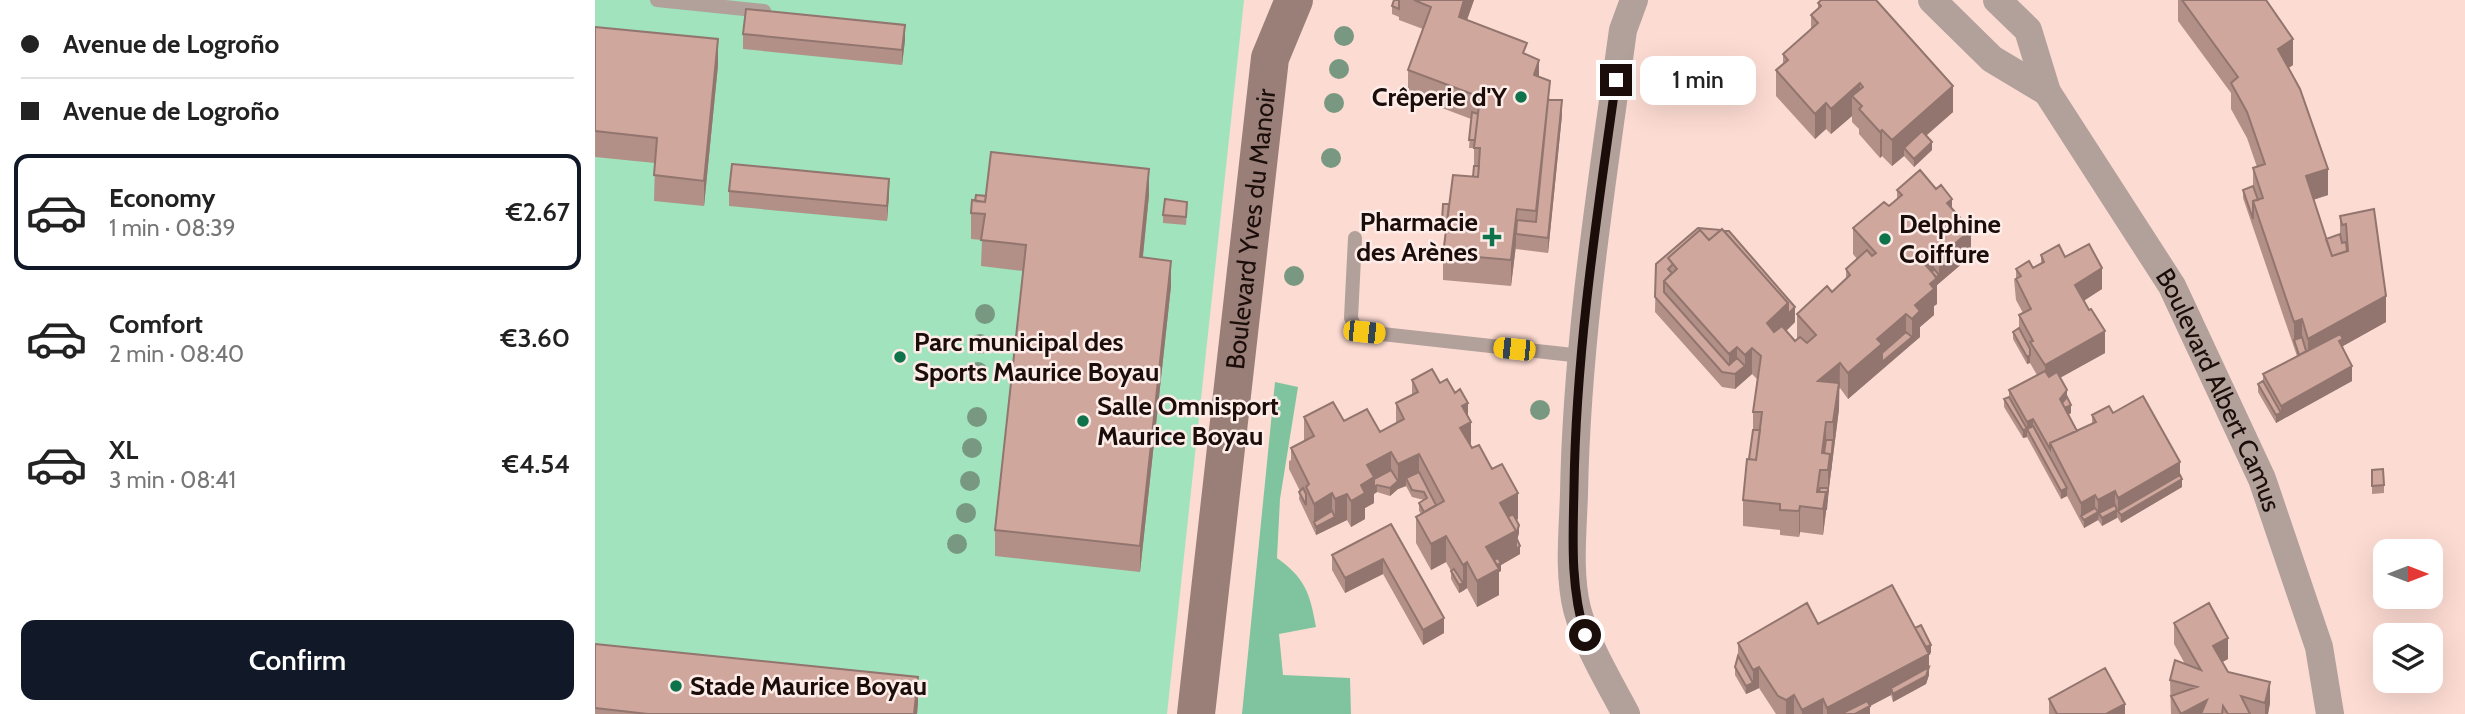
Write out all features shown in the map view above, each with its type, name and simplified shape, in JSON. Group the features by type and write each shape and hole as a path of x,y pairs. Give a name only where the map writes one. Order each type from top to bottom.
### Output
{"main road":[{"path":"1270,58 1274,0"},
{"name":"Boulevard Yves du Manoir","path":"1196,714 1270,58 1294,0"}],"street":[{"path":"1626,714 1585,635 1576,606 1573,575 1575,424 1582,356 1623,30 1634,0"},
{"name":"Boulevard Albert Camus","path":"1932,0 1991,59 2047,92"},
{"name":"Boulevard Albert Camus","path":"1997,0 2028,30 2047,92 2172,286 2262,479 2319,647 2330,714"}],"lane":[{"path":"657,0 732,4 785,13"},
{"path":"1355,238 1351,318 1355,327 1364,332 1582,356"}],"green space":[{"name":"Parc municipal des Sports Maurice Boyau","path":"595,0 1244,0 1167,714 595,714"},
{"path":"1275,382 1298,387 1280,499 1277,558 1294,572 1305,587 1316,627 1279,634 1283,675 1350,678 1351,714 1242,714"}],"building":[{"path":"1394,0 1399,0 1399,9 1392,6"},
{"path":"1414,0 1464,0 1459,17 1527,43 1523,53 1539,60 1534,75 1550,81 1536,211 1517,209 1511,260 1443,254 1453,175 1478,177 1480,148 1474,148 1480,97 1408,70 1431,7"},
{"path":"1821,0 1876,0 1953,86 1892,140 1882,130 1880,132 1859,109 1862,106 1852,96 1863,87 1860,83 1831,109 1826,103 1815,114 1776,70 1788,60 1783,54 1818,23 1811,15 1821,6 1818,3"},
{"path":"2182,0 2266,0 2293,39 2278,49 2300,89 2328,169 2306,176 2332,256 2348,251 2346,224 2342,225 2340,216 2374,209 2386,296 2308,339 2302,319 2294,322 2253,201 2263,198 2253,168 2265,164 2247,112 2231,83 2238,77"},
{"path":"746,9 905,25 902,50 743,34"},
{"path":"595,27 718,39 704,181 654,175 657,138 595,131"},
{"path":"1548,100 1562,100 1548,238 1516,234 1517,220 1536,222"},
{"path":"1472,112 1478,114 1475,140 1469,140"},
{"path":"1922,131 1932,142 1914,159 1904,148"},
{"name":"Salle Omnisport Maurice Boyau","path":"991,152 1149,169 1140,257 1171,261 1140,546 995,530 1026,245 981,240 985,214 971,213 972,200 985,202"},
{"path":"732,164 889,179 887,206 729,191"},
{"path":"1474,166 1479,166 1478,177 1473,177"},
{"path":"1920,170 1936,189 1941,185 1952,199 1947,203 1971,230 1939,257 1934,251 1923,262 1937,278 1930,284 1934,289 1915,305 1920,311 1912,319 1906,314 1877,339 1882,344 1848,373 1840,363 1818,381 1839,383 1833,422 1826,422 1822,453 1830,454 1828,470 1820,470 1817,492 1826,492 1823,509 1800,506 1799,511 1780,510 1780,504 1743,500 1747,459 1756,460 1762,412 1753,412 1761,356 1752,348 1745,355 1737,347 1729,354 1664,281 1677,269 1668,258 1700,230 1709,240 1722,229 1788,303 1767,323 1774,332 1782,326 1795,341 1800,337 1807,343 1816,335 1797,314 1827,286 1832,292 1850,275 1846,269 1867,250 1872,256 1876,253 1853,228 1884,202 1889,206 1902,195 1897,190"},
{"path":"2253,186 2258,200 2253,201 2253,219 2243,190"},
{"path":"976,195 986,196 985,202 975,201"},
{"path":"1165,199 1187,202 1186,217 1163,215"},
{"path":"1443,204 1449,204 1447,221 1442,221"},
{"path":"1698,228 1721,230 1709,240 1700,230 1668,258 1673,264 1668,269 1672,273 1664,281 1664,292 1729,365 1737,358 1745,366 1735,374 1722,372 1655,297 1656,264"},
{"path":"1724,231 1729,231 1795,307 1788,314 1788,303"},
{"path":"2340,234 2342,243 2346,242 2347,251 2332,256 2326,239"},
{"path":"2089,244 2102,268 2075,285 2105,331 2045,365 2030,342 2033,341 2019,315 2031,309 2016,279 2021,276 2016,269 2029,261 2033,268 2044,262 2041,255 2059,245 2065,257"},
{"path":"2019,328 2030,349 2030,355 2027,357 2013,332"},
{"path":"1906,332 1912,337 1882,362 1882,353"},
{"path":"2340,334 2343,339 2339,341 2352,366 2281,406 2263,374"},
{"path":"2302,337 2306,351 2299,355 2294,340"},
{"path":"1432,369 1440,383 1447,379 1455,393 1460,389 1468,403 1462,406 1471,422 1460,428 1472,448 1479,445 1492,469 1502,464 1518,493 1500,503 1516,531 1486,547 1499,569 1477,581 1467,562 1463,565 1446,536 1431,544 1416,517 1444,501 1419,454 1398,464 1391,452 1367,465 1374,477 1361,485 1365,493 1351,501 1347,494 1335,499 1332,493 1314,504 1306,487 1309,484 1291,448 1314,436 1304,417 1333,402 1344,421 1367,409 1380,432 1404,419 1396,403 1418,392 1412,380"},
{"path":"2045,371 2049,377 2057,372 2067,390 2060,399 2077,431 2050,443 2050,449 2033,419 2027,422 2009,390"},
{"path":"2263,381 2281,413 2276,415 2258,384"},
{"path":"2143,396 2180,462 2118,498 2115,491 2098,500 2095,495 2081,503 2050,443 2096,422 2092,415 2109,406 2113,413"},
{"path":"2009,397 2027,429 2023,430 2004,399"},
{"path":"2067,397 2071,405 2065,408 2062,403"},
{"path":"2033,426 2067,488 2061,491 2027,429"},
{"path":"1753,430 1760,430 1756,460 1749,459"},
{"path":"1826,440 1833,440 1830,472 1830,454 1824,453"},
{"path":"2383,469 2384,485 2372,486 2372,470"},
{"path":"1391,470 1398,481 1390,488 1377,485 1374,487 1374,479"},
{"path":"1419,472 1436,505 1424,512 1419,503 1427,498 1424,492 1412,490 1406,478"},
{"path":"2180,475 2182,479 2121,515 2118,511"},
{"path":"1303,488 1306,494 1306,505 1299,492"},
{"path":"1820,488 1828,488 1826,510 1826,492 1819,492"},
{"path":"2115,505 2117,510 2102,518 2099,513"},
{"path":"2095,508 2098,512 2084,520 2081,516"},
{"path":"1332,511 1335,517 1316,527 1314,522"},
{"path":"1513,514 1519,525 1516,535 1508,517"},
{"path":"1391,524 1444,618 1423,630 1383,559 1345,578 1332,555"},
{"path":"1454,569 1463,583 1459,585 1451,571"},
{"path":"1892,585 1929,654 1827,708 1823,699 1802,710 1794,695 1786,700 1778,696 1759,667 1753,670 1738,643 1807,603 1818,624"},
{"path":"2209,603 2228,638 2213,646 2228,672 2270,682 2265,703 2241,696 2250,714 2228,714 2223,706 2222,714 2201,714 2207,700 2181,714 2171,696 2197,687 2170,680 2175,660 2201,670 2174,623"},
{"path":"1921,625 1931,645 1926,647 1915,628"},
{"path":"595,644 918,677 914,714 648,714 595,708"},
{"path":"1738,656 1753,683 1746,686 1735,667"},
{"path":"1929,667 1926,676 1893,694 1891,688"},
{"path":"2105,668 2125,704 2106,714 2057,714 2049,699"},
{"path":"1867,701 1870,706 1855,714 1841,714"}],"place":[{"name":"Crêperie d'Y","path":"1521,97"},
{"name":"Pharmacie des Arènes","path":"1492,237"},
{"name":"Delphine Coiffure","path":"1885,239"},
{"name":"Parc municipal des Sports Maurice Boyau","path":"900,357"},
{"name":"Salle Omnisport Maurice Boyau","path":"1083,421"},
{"name":"Stade Maurice Boyau","path":"676,686"}],"route":[{"path":"1585,635 1576,606 1573,575 1575,424 1587,292 1616,80"}]}
